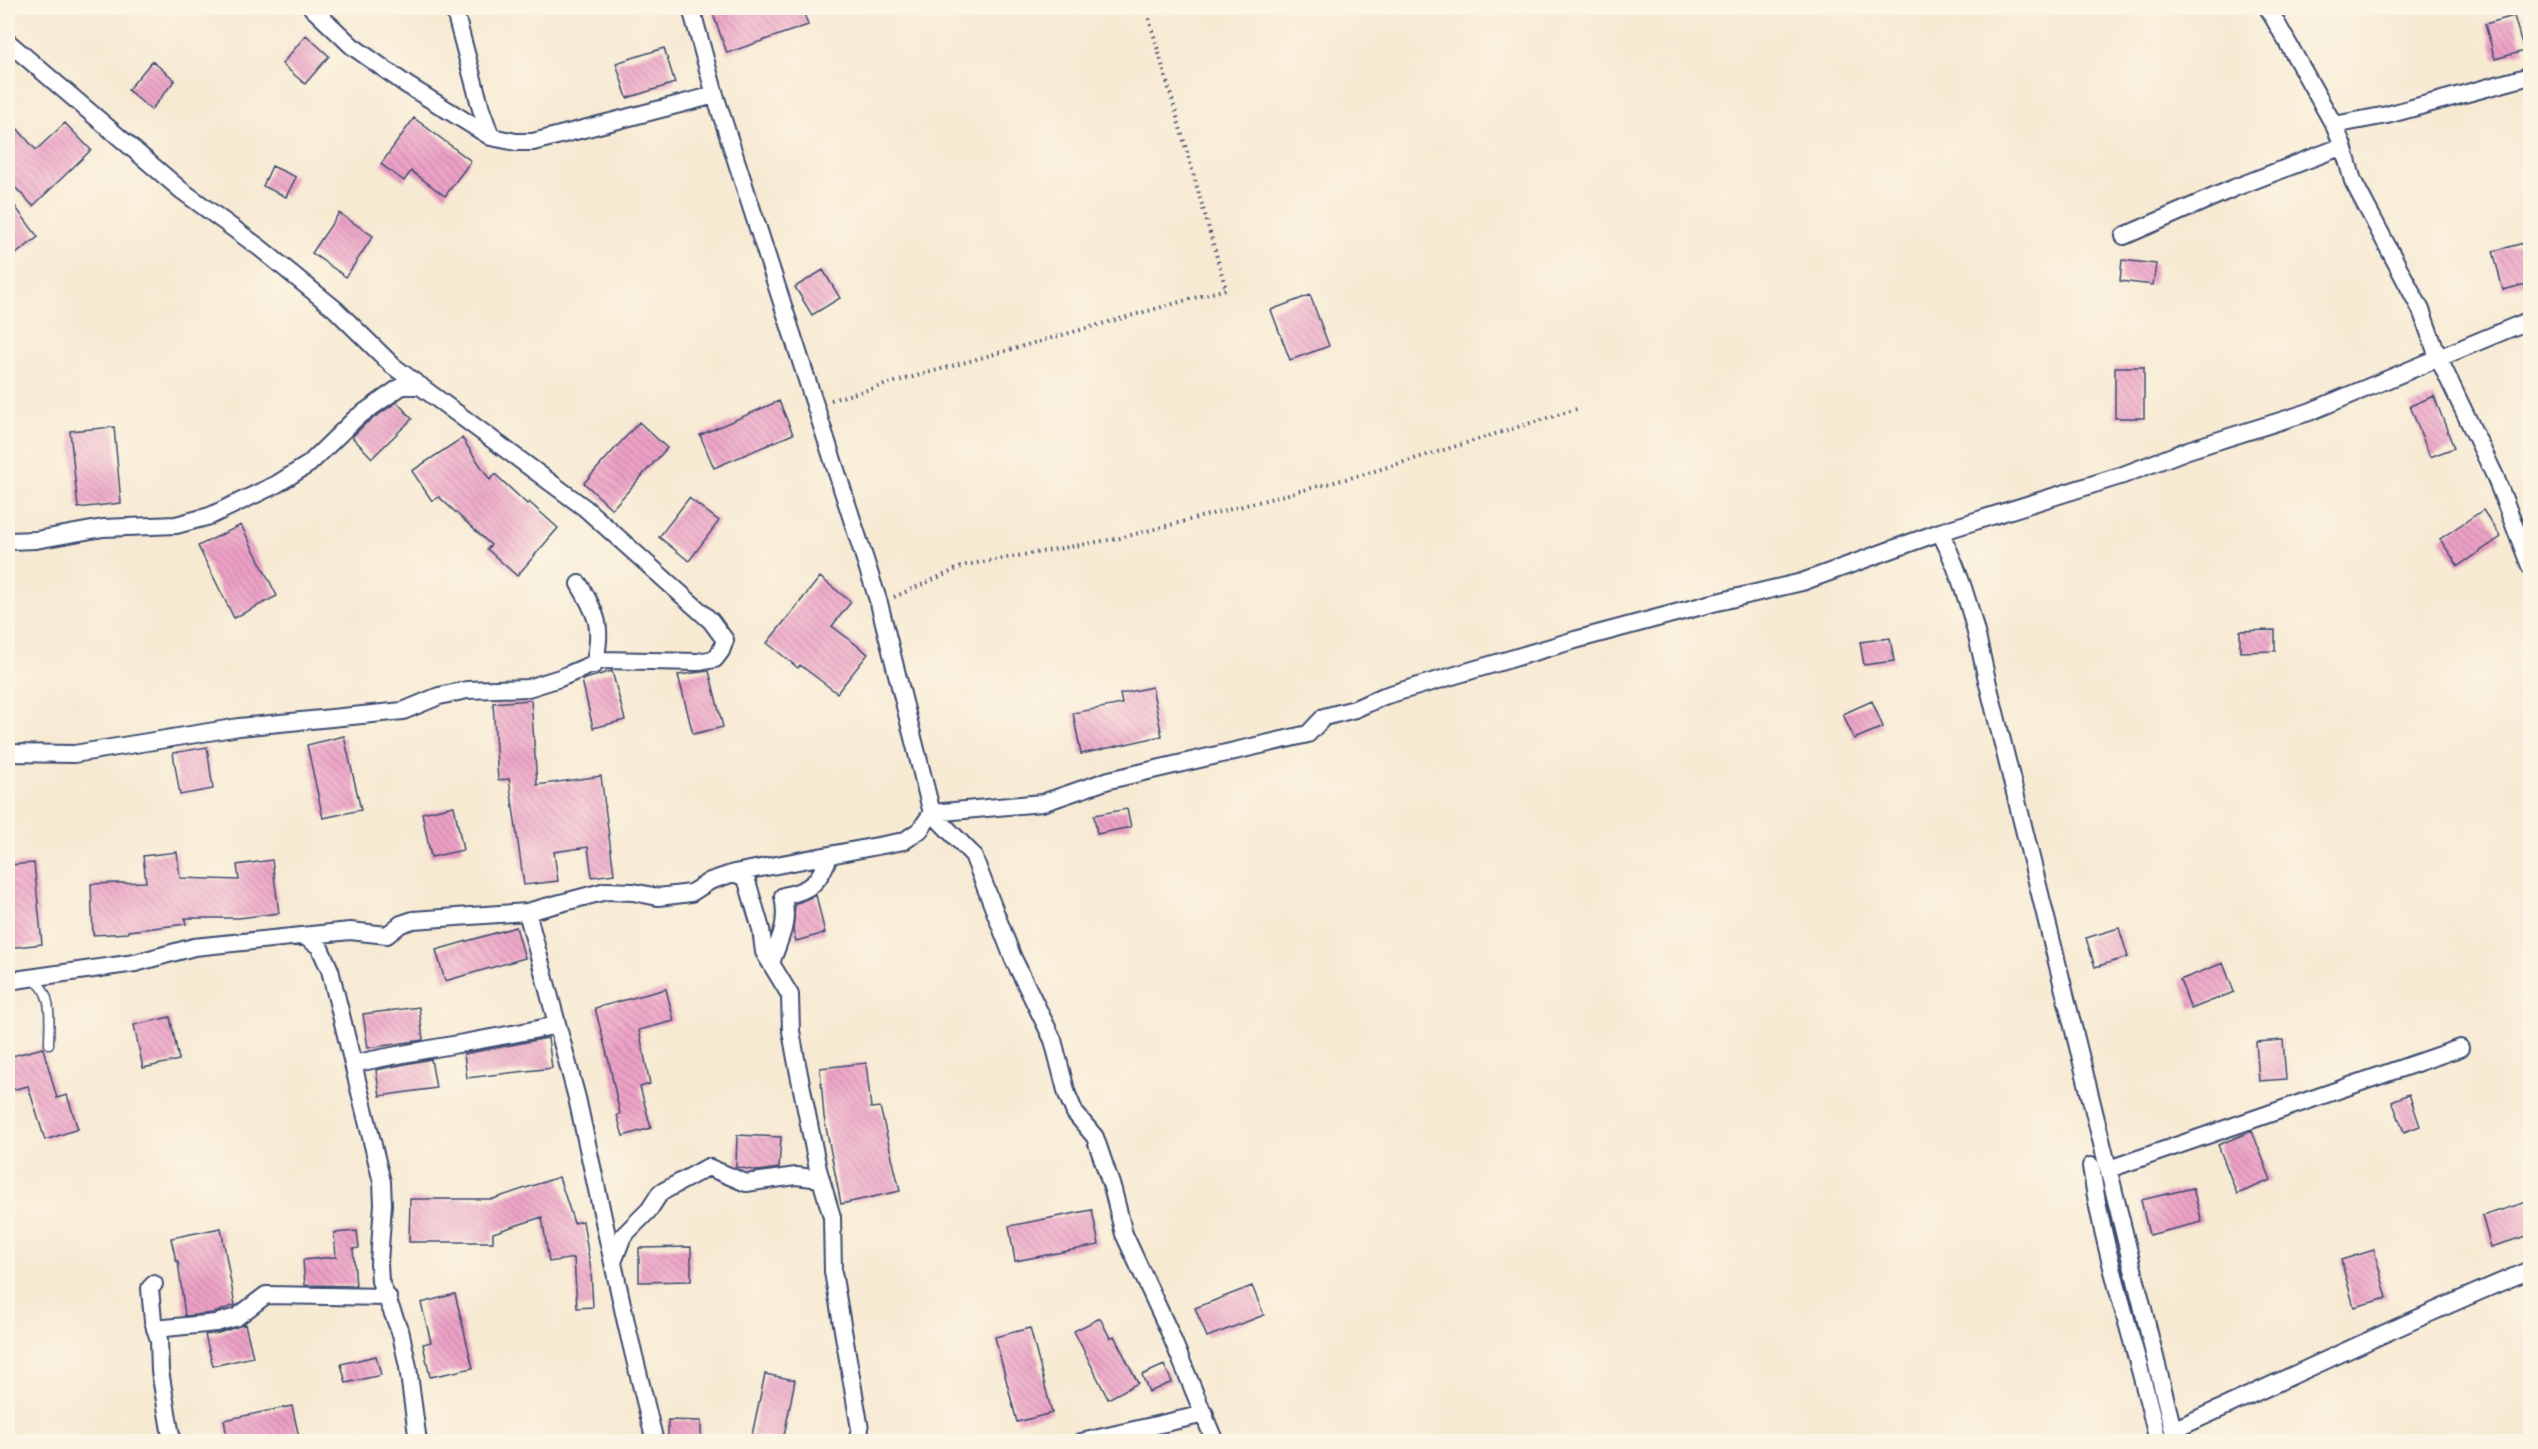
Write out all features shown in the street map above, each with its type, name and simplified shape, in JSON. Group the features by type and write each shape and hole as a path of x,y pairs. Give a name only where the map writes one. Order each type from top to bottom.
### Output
{"street":[{"path":"312,8 352,46 407,85 491,137 516,142 533,142 715,95"},
{"path":"454,8 481,109 491,137"},
{"path":"691,8 715,95 879,603 932,813 973,855 1013,958 1053,1041 1067,1094 1075,1113 1095,1137 1113,1190 1124,1234 1170,1331 1215,1442"},
{"path":"2268,8 2334,125 2353,181 2421,310 2438,357 2529,556"},
{"path":"8,42 181,190 260,248 335,309 393,366 585,508 711,621 725,640 715,659 698,662 602,660 594,665 528,688 467,690 439,696 403,711 239,727 74,754 8,753"},
{"path":"2334,125 2387,116 2530,76"},
{"path":"2124,236 2234,188 2343,146"},
{"path":"8,981 135,963 194,947 350,931 387,935 401,924 413,920 527,912 606,891 633,892 658,897 691,893 710,882 734,873 904,841 920,830 932,813 1042,802 1109,780 1308,734 1324,717 1354,709 1384,696 1586,637 1724,600 1802,582 1940,532 2123,476 2188,450 2308,412 2530,320"},
{"path":"8,541 36,540 103,528 176,525 210,516 277,484 309,464 356,418 402,386 421,386"},
{"path":"1940,532 1949,549 1973,615 1993,704 2175,1436 2434,1309 2530,1270"},
{"path":"579,584 600,627 594,665"},
{"path":"771,963 783,935 786,921 783,896 803,892 816,882 830,855"},
{"path":"734,873 746,878 761,929 764,952 790,995 791,1031 821,1179 832,1217 833,1272 860,1429 857,1442"},
{"path":"527,912 577,1098 655,1442"},
{"path":"304,936 319,946 330,970 382,1182 383,1231 379,1263 380,1281 401,1334 418,1442"},
{"path":"353,1064 557,1025"},
{"path":"2109,1169 2460,1048"},
{"path":"2091,1166 2096,1204 2146,1386 2158,1442"},
{"path":"613,1262 623,1236 649,1210 660,1193 708,1167 746,1183 796,1176 821,1179"},
{"path":"154,1284 150,1288 172,1442"},
{"path":"155,1329 216,1323 237,1317 267,1295 388,1297"},
{"path":"1081,1442 1205,1414"}],"lane":[{"path":"30,978 42,985 48,998 49,1044"}],"path":[{"path":"816,404 1226,289 1146,8"},
{"path":"879,603 966,565 1120,538 1365,474 1580,408"}],"building":[{"path":"731,8 802,8 808,25 727,53 713,14"},
{"path":"2514,16 2524,51 2495,59 2485,24"},
{"path":"306,35 329,56 305,84 282,64"},
{"path":"664,48 675,83 627,98 616,63"},
{"path":"152,61 175,80 151,110 128,90"},
{"path":"8,118 36,150 65,123 91,150 33,206 8,180"},
{"path":"414,118 471,161 445,196 411,171 404,181 381,164"},
{"path":"272,166 296,177 286,197 263,186"},
{"path":"8,197 38,237 8,260"},
{"path":"339,213 373,236 346,277 312,253"},
{"path":"2524,243 2530,268 2530,283 2503,290 2493,251"},
{"path":"2122,260 2156,264 2153,285 2120,281"},
{"path":"823,270 840,298 812,315 795,287"},
{"path":"1310,295 1329,346 1290,360 1271,310"},
{"path":"2115,367 2144,367 2144,418 2115,418"},
{"path":"2434,396 2454,448 2430,457 2410,406"},
{"path":"779,401 793,434 714,468 700,435"},
{"path":"397,402 412,419 372,458 352,437 365,424"},
{"path":"639,422 667,448 612,509 584,483"},
{"path":"114,427 121,503 78,508 70,431"},
{"path":"462,438 490,480 495,474 527,504 529,502 558,528 517,576 487,549 491,545 439,497 432,501 412,471"},
{"path":"689,498 719,521 689,561 659,537"},
{"path":"2483,510 2501,537 2458,566 2440,539"},
{"path":"241,525 277,596 234,618 198,546"},
{"path":"820,577 851,602 832,626 868,654 837,693 800,665 798,668 767,643"},
{"path":"2275,630 2275,651 2240,652 2240,631"},
{"path":"1890,638 1894,661 1864,665 1860,642"},
{"path":"612,671 625,720 593,728 582,680"},
{"path":"709,671 723,727 693,734 678,675"},
{"path":"1152,687 1162,736 1081,754 1073,713 1122,704 1120,694"},
{"path":"531,700 537,785 601,776 614,874 592,877 588,847 554,852 558,881 524,885 509,779 498,780 493,703"},
{"path":"1872,701 1883,727 1854,739 1843,714"},
{"path":"344,736 361,810 323,818 307,745"},
{"path":"207,747 213,789 180,795 173,753"},
{"path":"454,806 463,850 431,857 422,813"},
{"path":"1127,809 1131,827 1097,834 1094,815"},
{"path":"177,852 180,878 239,880 237,865 272,860 279,913 239,918 185,918 186,924 128,931 128,933 93,935 91,884 146,882 143,856"},
{"path":"34,863 42,944 8,948 8,865"},
{"path":"816,895 825,933 796,941 793,931 795,904"},
{"path":"516,927 525,958 445,981 436,950"},
{"path":"2119,928 2128,957 2095,967 2086,938"},
{"path":"2223,963 2234,992 2191,1009 2180,980"},
{"path":"666,989 674,1021 639,1030 650,1084 640,1087 651,1128 623,1136 617,1115 620,1114 609,1062 595,1008"},
{"path":"419,1007 423,1040 368,1048 363,1014"},
{"path":"170,1017 179,1060 143,1068 134,1025"},
{"path":"548,1038 552,1068 467,1078 464,1054"},
{"path":"2283,1040 2286,1079 2259,1081 2256,1042"},
{"path":"43,1048 57,1098 67,1095 78,1129 45,1140 28,1086 8,1091 8,1057"},
{"path":"431,1059 436,1088 380,1096 376,1070"},
{"path":"866,1063 871,1108 880,1107 900,1191 841,1204 824,1117 820,1068"},
{"path":"2409,1094 2420,1126 2404,1132 2392,1101"},
{"path":"2252,1131 2271,1180 2237,1194 2218,1145"},
{"path":"737,1135 781,1137 779,1168 758,1171 736,1167"},
{"path":"559,1177 574,1223 583,1221 591,1271 593,1307 577,1308 574,1258 549,1262 542,1217 493,1233 493,1242 409,1242 410,1199 493,1199"},
{"path":"2193,1188 2202,1222 2149,1235 2141,1200"},
{"path":"2530,1201 2530,1235 2491,1247 2482,1216"},
{"path":"1092,1210 1099,1245 1015,1261 1009,1226"},
{"path":"221,1228 235,1305 214,1313 185,1316 178,1261 176,1261 171,1238"},
{"path":"357,1231 359,1248 353,1249 356,1286 305,1285 303,1260 336,1257 334,1233"},
{"path":"691,1247 691,1281 639,1282 639,1248"},
{"path":"2374,1250 2387,1298 2354,1307 2341,1260"},
{"path":"1252,1286 1264,1315 1207,1337 1195,1308"},
{"path":"455,1294 473,1368 430,1377 423,1344 431,1342 421,1303"},
{"path":"1100,1318 1110,1338 1114,1336 1138,1383 1108,1399 1074,1331"},
{"path":"245,1324 253,1357 213,1366 205,1335"},
{"path":"1030,1328 1052,1413 1017,1422 995,1337"},
{"path":"376,1356 381,1375 346,1383 341,1364"},
{"path":"1164,1365 1172,1382 1149,1392 1142,1375"},
{"path":"765,1374 795,1380 783,1441 752,1435"},
{"path":"292,1406 299,1437 278,1442 228,1442 224,1420"},
{"path":"668,1420 701,1421 701,1442 668,1442"}]}
